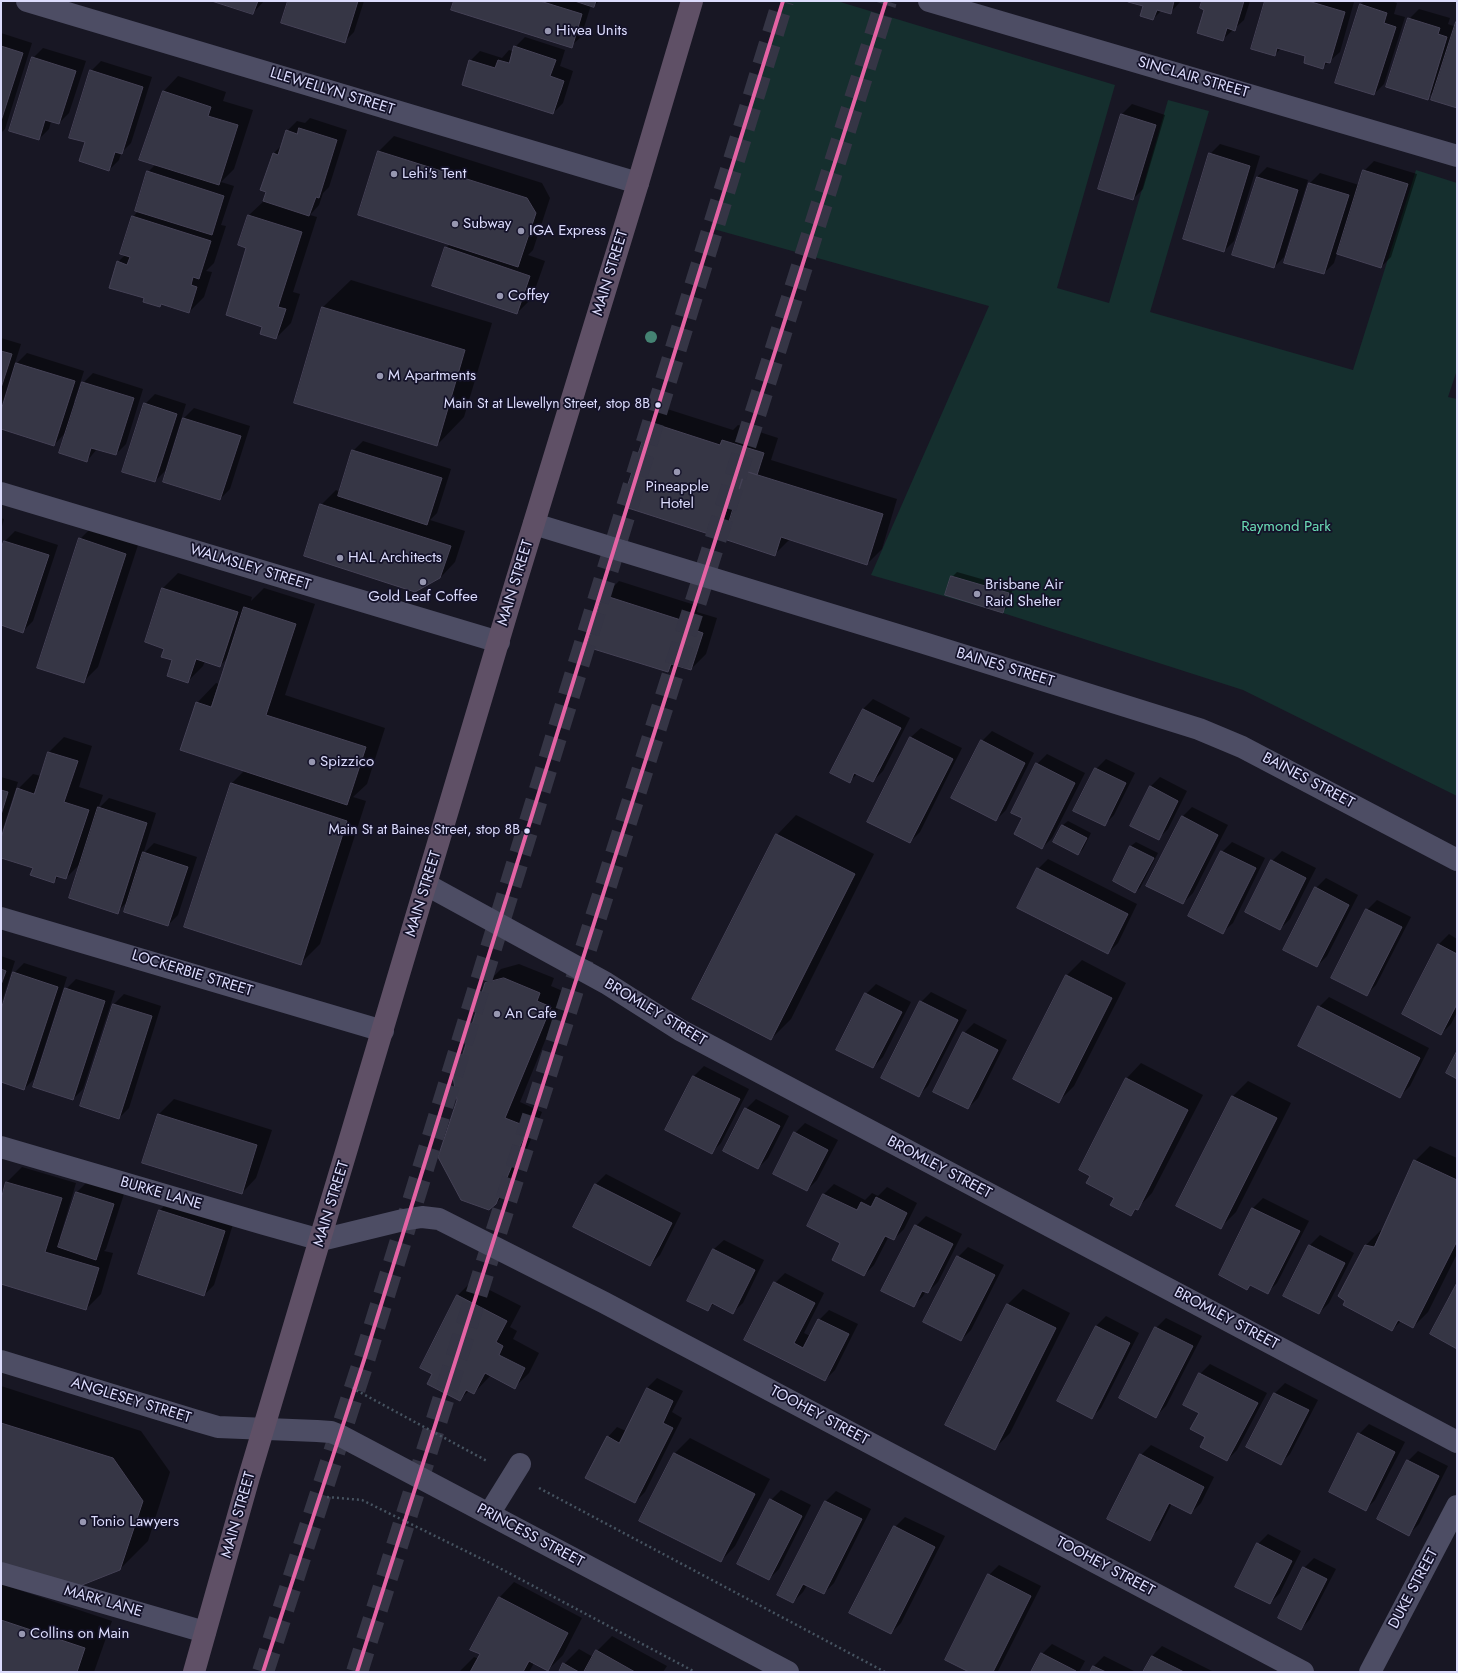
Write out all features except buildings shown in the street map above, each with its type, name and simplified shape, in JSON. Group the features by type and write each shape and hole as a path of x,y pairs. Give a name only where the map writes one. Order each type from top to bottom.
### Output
{"highway":[{"name":"MAIN STREET","path":"194,1672 264,1429 384,1031 426,885 692,1"}],"street":[{"name":"LLEWELLYN STREET","path":"27,1 638,183"},
{"name":"SINCLAIR STREET","path":"929,1 1457,156"},
{"name":"WALMSLEY STREET","path":"1,493 499,642"},
{"name":"BAINES STREET","path":"534,524 932,645 1198,728 1242,747 1457,860"},
{"name":"BROMLEY STREET","path":"426,885 606,982 680,1030 1457,1442"},
{"name":"LOCKERBIE STREET","path":"1,918 384,1031"},
{"name":"BURKE LANE","path":"1,1147 321,1240"},
{"name":"TOOHEY STREET","path":"321,1240 404,1220 422,1217 439,1219 603,1302 1303,1672"},
{"name":"ANGLESEY STREET","path":"1,1360 207,1424 264,1429"},
{"name":"PRINCESS STREET","path":"264,1429 331,1432 788,1672"},
{"path":"489,1514 517,1469"},
{"name":"DUKE STREET","path":"1370,1672 1457,1506"},
{"name":"MARK LANE","path":"1,1573 206,1632"}],"path":[{"path":"352,1388 517,1469 885,1672"},
{"path":"327,1497 362,1500 490,1563 695,1672"}],"green space":[{"name":"Raymond Park","path":"783,1 837,1 1115,85 1057,288 1109,303 1168,100 1209,111 1150,312 1353,370 1416,170 1457,183 1457,370 1448,397 1457,399 1457,796 1243,690 1003,613 871,575 989,306 710,228"}],"tunnel":[{"path":"263,1672 365,1357 783,1"},
{"path":"357,1672 886,1"}],"transit line":[{"path":"263,1672 365,1357 783,1"},
{"path":"357,1672 886,1"}],"place":[{"name":"Hivea Units","path":"548,31"},
{"name":"Lehi's Tent","path":"394,174"},
{"name":"Subway","path":"455,224"},
{"name":"IGA Express","path":"521,231"},
{"name":"Coffey","path":"500,296"},
{"name":"M Apartments","path":"380,376"},
{"name":"Main St at Llewellyn Street, stop 8B","path":"658,405"},
{"name":"Pineapple Hotel","path":"677,472"},
{"name":"HAL Architects","path":"340,558"},
{"name":"Gold Leaf Coffee","path":"423,582"},
{"name":"Brisbane Air Raid Shelter","path":"977,594"},
{"name":"Spizzico","path":"312,762"},
{"name":"Main St at Baines Street, stop 8B","path":"527,831"},
{"name":"An Cafe","path":"497,1014"},
{"name":"Tonio Lawyers","path":"83,1522"},
{"name":"Collins on Main","path":"22,1634"}]}
